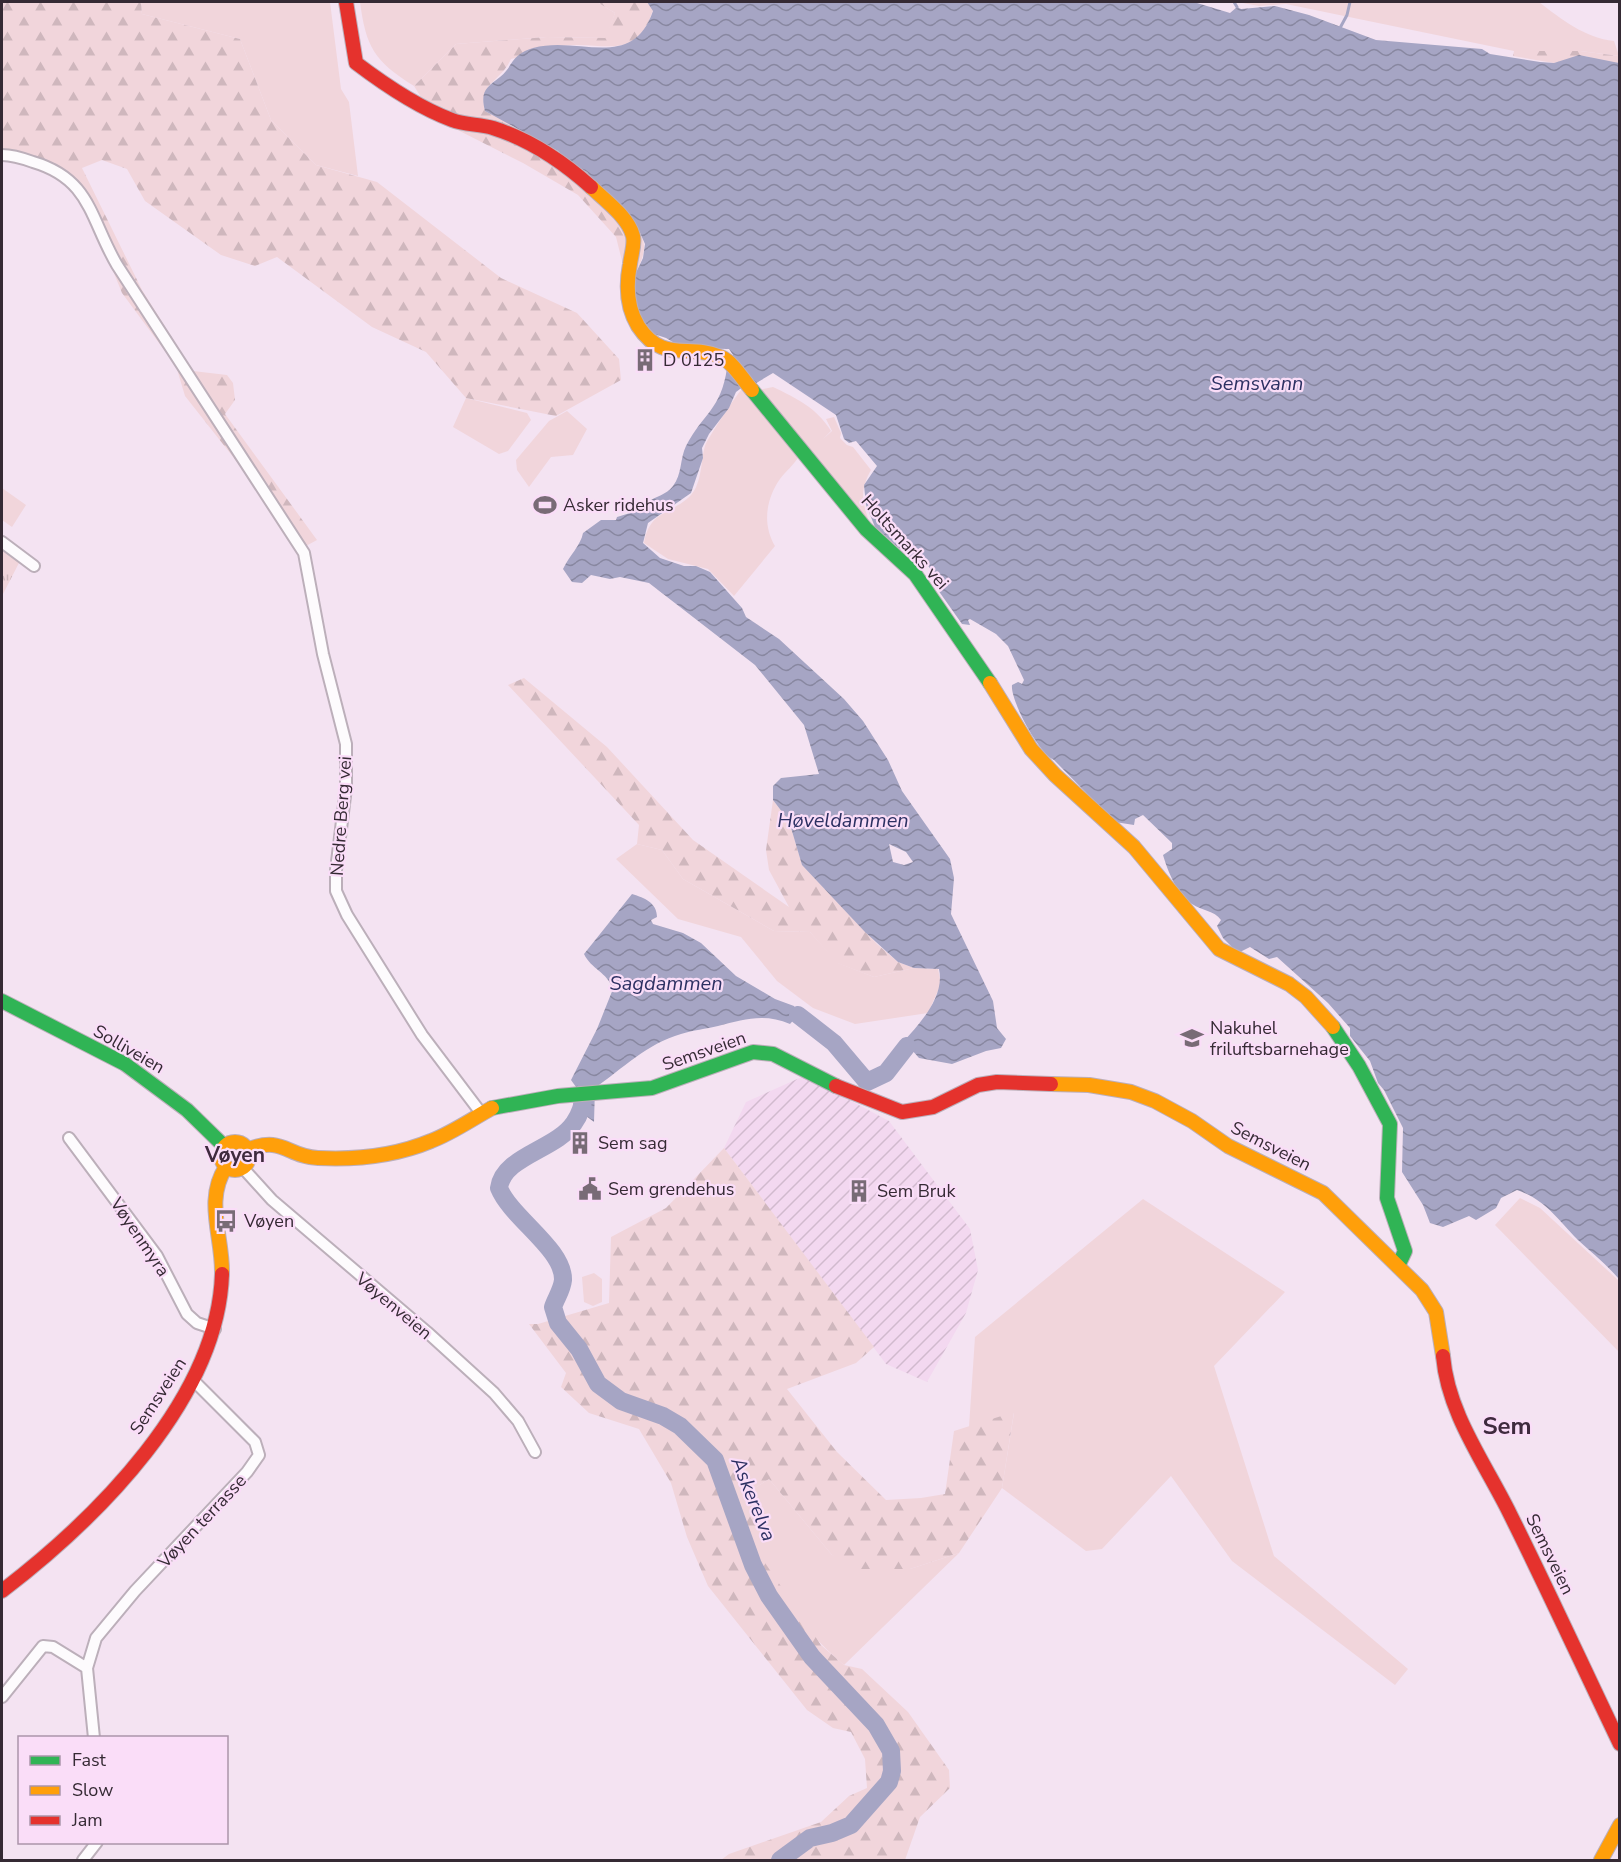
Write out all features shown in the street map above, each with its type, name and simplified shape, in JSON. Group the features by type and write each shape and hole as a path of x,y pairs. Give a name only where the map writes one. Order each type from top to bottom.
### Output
{"main road":[{"name":"Holtsmarks vei","path":"346,2 356,63 375,78 455,121 489,127 550,156 576,173 625,223 632,233 633,241 626,285 629,311 655,345 682,354 715,355 727,360 866,529 915,574 930,593 1007,708 1031,749 1055,775 1134,847 1219,950 1250,972 1271,974 1304,995 1332,1024 1334,1035 1390,1124 1392,1138 1386,1184 1387,1200 1405,1251 1398,1266"},
{"name":"Solliveien","path":"2,1001 125,1064 187,1110 225,1147"},
{"name":"Semsveien","path":"481,1113 507,1104 652,1088 738,1055 764,1052 794,1064 837,1087 902,1112 933,1107 978,1085 997,1082 1113,1088 1143,1096 1175,1111 1228,1146 1323,1193 1422,1290 1436,1312 1440,1325 1445,1378 1460,1419 1510,1513 1620,1744"},
{"path":"247,1150 262,1143 276,1144 314,1158 391,1154 432,1141 481,1113"},
{"path":"237,1142 247,1150 249,1157 243,1168 235,1170 226,1167 221,1160 225,1147 237,1142"},
{"name":"Semsveien","path":"2,1591 38,1564 108,1496 136,1461 193,1380 214,1329 222,1274 213,1203 214,1187 226,1167"},
{"path":"1601,1860 1620,1825"}],"street":[{"name":"Nedre Berg vei","path":"2,155 42,164 71,180 85,196 102,241 304,553 323,654 345,744 346,788 336,870 336,891 347,915 422,1035 481,1113"},
{"path":"2,542 34,566"},
{"name":"Vøyenmyra","path":"69,1138 153,1250 187,1314 197,1323 214,1329"},
{"name":"Vøyenveien","path":"243,1168 272,1200 427,1332 494,1393 518,1420 535,1452"},
{"name":"Vøyen terrasse","path":"94,1736 87,1668 96,1638 105,1624 248,1472 259,1455 255,1442 193,1380"},
{"path":"2,1697 43,1646 53,1647 87,1668"},
{"path":"83,1860 95,1844"}],"shaded area":[{"path":"804,1076 889,1121 970,1229 978,1270 966,1313 927,1382 886,1364 724,1148 746,1102"}],"green space":[{"path":"2,2 141,2 142,14 240,39 271,120 316,165 377,182 501,278 577,313 619,359 621,380 556,416 466,398 426,352 372,327 277,257 255,266 221,255 145,201 127,169 102,160 82,168 142,290 193,371 227,375 233,383 235,400 225,414 317,540 304,547 185,396 176,366 122,293 83,197 48,172 2,155"},
{"path":"141,2 330,2 341,89 349,102 358,176 316,165 271,120 240,39 142,14"},
{"path":"360,2 597,2 615,13 606,38 547,37 456,44 414,86 390,69 374,52 365,31"},
{"path":"597,2 647,2 653,10 646,27 637,38 627,44 562,46 511,59 487,89 484,102 485,111 558,151 588,173 635,227 643,241 644,249 632,281 626,277 616,237 578,195 523,163 434,118 414,86 456,44 547,37 605,38 615,13"},
{"path":"1237,2 1539,2 1583,32 1614,41 1619,56 1580,51 1514,51 1286,4 1259,6"},
{"path":"1514,51 1580,51 1619,56 1619,63 1604,62 1586,56 1554,63 1513,56"},
{"path":"773,387 798,400 819,416 831,431 823,439 832,431 826,419 834,417 841,433 840,438 853,447 871,470 865,482 863,494 868,518 860,515 759,390"},
{"path":"743,388 799,456 780,479 771,495 767,520 775,546 734,596 708,569 668,559 644,543 647,532 656,518 684,501 695,490 705,446"},
{"path":"466,398 527,413 531,420 508,451 499,454 453,427"},
{"path":"567,411 587,429 573,455 551,457 529,487 517,470 516,460 549,421"},
{"path":"2,488 26,505 12,527 2,520"},
{"path":"2,544 21,559 2,596"},
{"path":"524,678 607,747 693,840 789,907 769,870 766,850 773,800 789,821 802,865 877,944 898,962 914,968 874,977 837,963 810,932 774,931 683,879 662,850 637,844 639,825 508,685"},
{"path":"637,844 662,850 683,879 774,931 810,932 838,963 874,977 914,968 938,969 941,984 928,1013 855,1024 813,1008 777,981 741,937 678,919 616,859"},
{"path":"724,1148 874,1347 856,1363 787,1389 837,1452 886,1500 945,1494 954,1431 1014,1412 1002,1488 959,1553 910,1569 856,1569 832,1555 769,1479 750,1491 759,1554 821,1645 844,1665 862,1669 908,1712 949,1770 950,1788 920,1817 905,1860 721,1860 729,1854 821,1822 849,1796 867,1788 865,1759 851,1732 833,1728 807,1710 708,1586 687,1537 671,1483 639,1429 589,1413 561,1387 566,1373 529,1324 538,1324 609,1303 611,1237 666,1208"},
{"path":"1520,1198 1540,1208 1619,1281 1619,1352 1495,1225"},
{"path":"1143,1199 1285,1292 1214,1366 1274,1556 1408,1669 1395,1685 1232,1561 1171,1476 1102,1549 1086,1551 1002,1488 1014,1413 969,1427 975,1337"},
{"path":"594,1273 602,1279 602,1302 593,1306 584,1302 582,1277"},
{"path":"769,1479 832,1555 910,1569 959,1553 844,1665 818,1641 794,1613 773,1583 757,1551 750,1491"}],"water":[{"name":"Semsvann","path":"647,2 1170,2 1197,3 1230,13 1237,7 1241,9 1275,6 1309,15 1376,40 1482,49 1490,54 1540,62 1554,63 1579,55 1619,63 1619,1279 1544,1205 1517,1190 1501,1198 1496,1208 1476,1220 1469,1216 1443,1227 1430,1223 1423,1205 1402,1172 1403,1128 1384,1090 1378,1083 1370,1061 1350,1036 1350,1028 1328,1003 1277,957 1269,959 1250,947 1238,953 1223,938 1217,926 1221,920 1211,912 1192,904 1178,889 1163,855 1172,849 1172,843 1143,815 1135,819 1134,825 1115,822 1041,748 1020,714 1016,702 1012,685 1018,682 1022,684 1024,680 1008,646 996,634 970,619 968,620 970,625 962,624 938,590 934,575 927,564 908,556 875,527 866,505 864,485 877,466 856,441 849,443 844,439 836,415 773,373 753,385 744,370 729,358 733,355 729,349 683,348 654,334 645,325 633,301 632,281 643,258 645,244 637,226 617,208 587,172 565,159 558,151 485,111 483,99 488,87 516,58 533,48 568,45 602,48 632,41 644,30 653,11"},
{"name":"Høveldammen","path":"727,368 744,386 736,392 729,408 709,434 702,448 703,458 691,493 648,523 643,543 660,558 684,566 696,566 710,572 742,608 746,617 779,639 844,699 863,721 888,760 902,791 950,859 954,878 951,914 993,1001 997,1028 1006,1039 1001,1048 986,1051 952,1064 919,1058 904,1041 924,1017 935,999 940,979 939,969 914,968 898,962 865,932 802,865 789,821 773,800 773,786 781,778 819,774 804,725 755,665 649,583 620,577 610,579 591,575 582,583 572,582 563,569 583,533 601,520 616,520 617,517 640,510 673,486 678,477 686,446 716,402","holes":["889,844 906,852 913,862 904,865 893,862"]},
{"name":"Sagdammen","path":"632,894 646,899 653,905 657,917 651,920 653,924 683,933 701,943 736,976 775,999 794,1006 798,1015 790,1024 772,1019 746,1019 686,1033 657,1044 595,1088 594,1122 573,1106 576,1087 571,1080 597,1029 613,989 607,978 584,954"}],"waterway":[{"path":"1234,2 1237,7"},
{"path":"1340,28 1347,15 1350,2"},
{"name":"Askerelva","path":"798,1015 834,1043 867,1082 886,1073 907,1046"},
{"name":"Askerelva","path":"586,1088 581,1111 574,1123 555,1140 510,1168 499,1188 514,1211 546,1245 561,1268 563,1280 553,1307 558,1323 579,1349 598,1384 621,1401 663,1416 680,1426 715,1460 753,1565 769,1596 812,1657 876,1725 891,1751 892,1771 889,1782 851,1825 832,1833 810,1838 780,1860"}],"traffic: fast":[{"path":"752,390 866,529 915,574 990,683"},
{"path":"2,1001 125,1064 187,1110 225,1147"},
{"path":"1333,1027 1359,1066 1390,1124 1387,1198 1405,1251 1398,1266"},
{"path":"492,1108 558,1096 652,1088 753,1052 773,1054 836,1086"}],"traffic: slow":[{"path":"591,187 621,216 633,236 628,288 630,304 634,319 647,338 667,349 709,353 721,357 734,367 752,390"},
{"path":"990,683 1031,749 1055,775 1134,847 1219,949 1289,984 1306,997 1333,1027"},
{"path":"1051,1084 1089,1085 1131,1092 1155,1101 1192,1121 1228,1146 1323,1193 1422,1290 1436,1312 1443,1356"},
{"path":"247,1150 269,1145 318,1158 361,1157 390,1153 439,1138 492,1108"},
{"path":"235,1142 245,1146 249,1156 245,1166 235,1170 225,1166 221,1156 225,1146 235,1142"},
{"path":"222,1274 215,1206 216,1192 226,1167"},
{"path":"1601,1860 1620,1825"}],"traffic: jam":[{"path":"346,2 356,63 426,109 457,122 493,128 533,145 569,168 591,187"},
{"path":"836,1086 902,1112 933,1107 978,1085 997,1082 1051,1084"},
{"path":"2,1591 75,1529 112,1492 146,1452 175,1410 199,1366 215,1321 222,1274"},
{"path":"1443,1356 1452,1398 1469,1438 1524,1543 1620,1744"}],"place":[{"name":"D 0125","path":"645,360"},
{"name":"Asker ridehus","path":"545,505"},
{"name":"Nakuhel friluftsbarnehage","path":"1192,1038"},
{"name":"Sem sag","path":"580,1143"},
{"name":"Sem grendehus","path":"590,1189"},
{"name":"Sem Bruk","path":"859,1191"},
{"name":"Vøyen","path":"226,1221"}],"district":[{"name":"Vøyen","path":"235,1155"},
{"name":"Sem","path":"1507,1426"}]}
